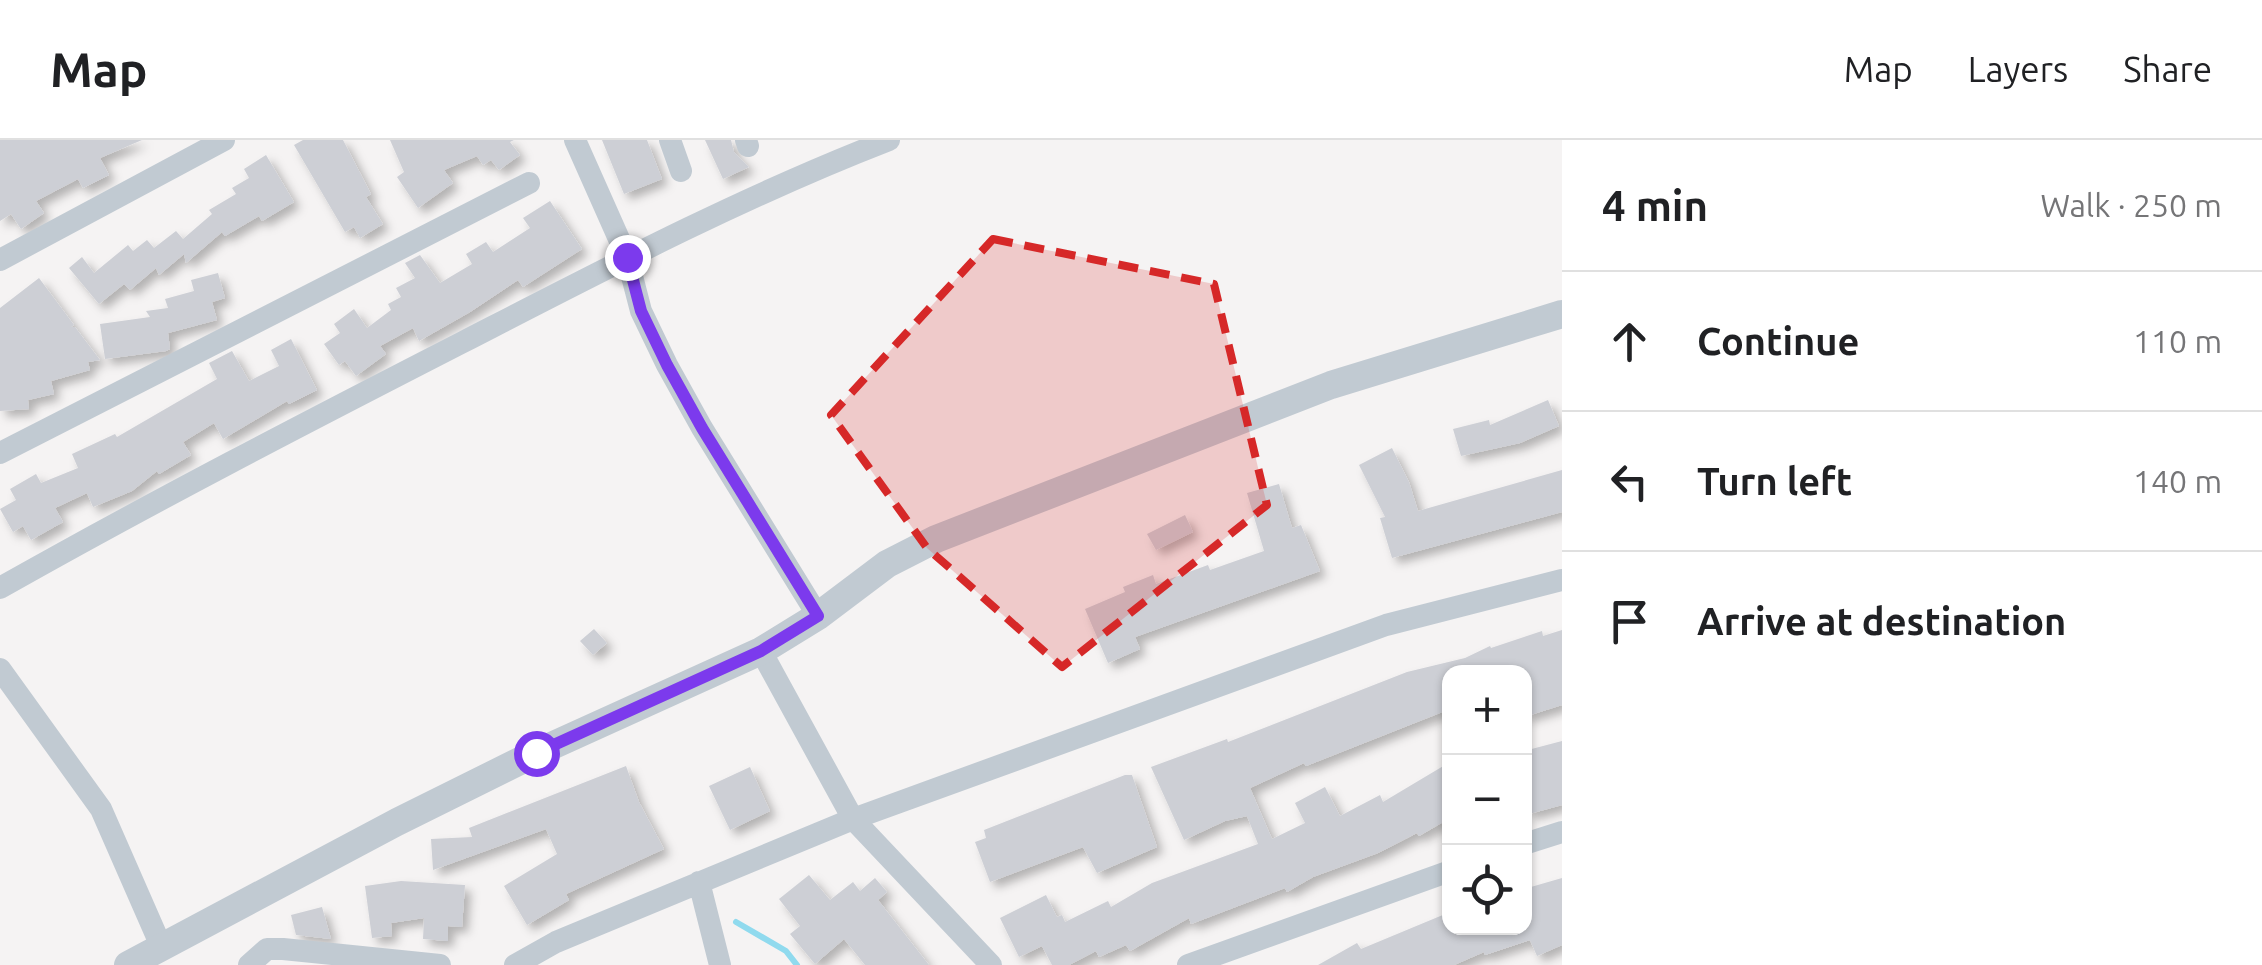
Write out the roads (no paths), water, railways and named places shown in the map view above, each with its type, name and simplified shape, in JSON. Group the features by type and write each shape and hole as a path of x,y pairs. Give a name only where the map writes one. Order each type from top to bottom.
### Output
{"street":[{"path":"0,260 224,140"},
{"path":"574,140 627,257 641,311 667,365 818,616"},
{"path":"670,140 681,172"},
{"path":"0,588 154,501 627,257 812,170 889,140"},
{"path":"0,453 529,183"},
{"path":"128,965 536,753 761,651 818,616 887,564 936,539 1330,386 1562,314"},
{"path":"515,965 556,942 853,818 1386,625 1562,580"},
{"path":"761,651 853,818 991,965"},
{"path":"0,669 101,809 160,946"},
{"path":"1532,841 1562,832"},
{"path":"1188,965 1442,874"},
{"path":"699,882 720,965"},
{"path":"249,965 267,949 440,965"}],"waterway":[{"path":"736,922 786,951 797,965"}]}
